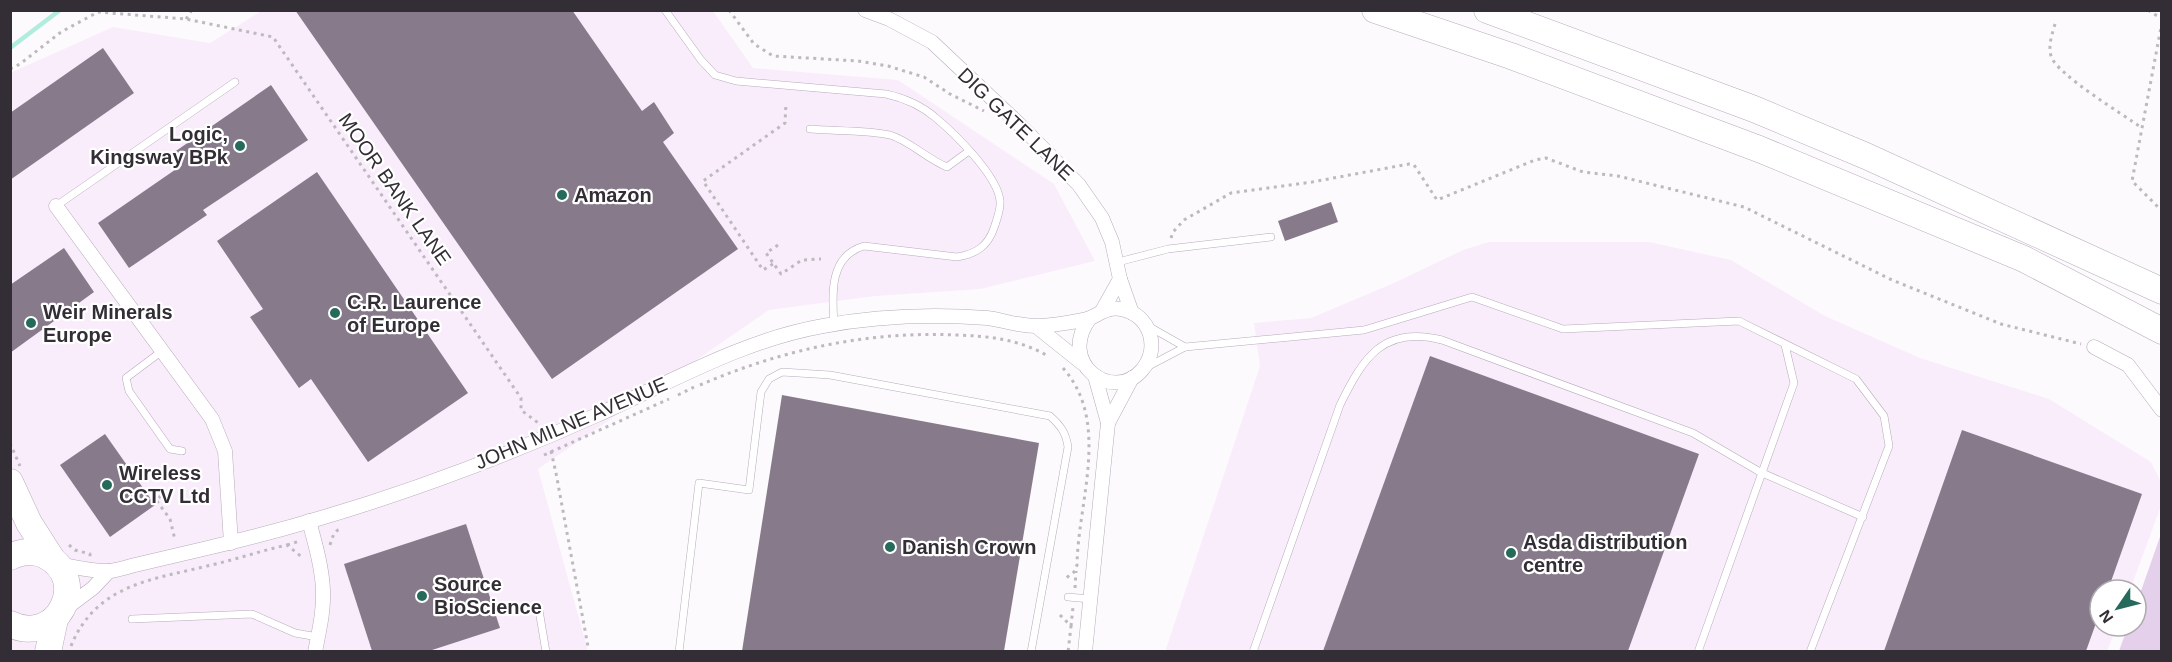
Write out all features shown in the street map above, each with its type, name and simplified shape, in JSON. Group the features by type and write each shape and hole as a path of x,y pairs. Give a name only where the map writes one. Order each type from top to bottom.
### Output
{"highway":[{"path":"1375,10 1511,56 1759,149 2024,260 2162,331"},
{"path":"1486,10 1755,109 1866,156 2162,291"},
{"path":"10,482 29,523 58,555 68,587 67,599 59,615 48,651"},
{"path":"10,557 23,552 58,555"},
{"path":"12,625 25,629 36,628 46,625 59,615"},
{"path":"12,625 24,651"}],"street":[{"name":"DIG GATE LANE","path":"865,10 890,19 932,42 1003,109 1079,186 1091,201 1112,242 1120,279 1132,313"},
{"path":"56,206 212,419 220,436 228,467 231,543"},
{"path":"1096,315 1122,309 1132,313 1144,323 1150,334 1152,346 1150,358 1144,369 1132,378 1113,382 1095,376 1083,364 1079,352 1082,328 1096,315 1120,279"},
{"name":"JOHN MILNE AVENUE","path":"58,555 108,571 231,543 309,521 390,495 506,453 617,406 683,374 763,342 822,326 913,316 989,318 1037,327 1096,315"},
{"name":"JOHN MILNE AVENUE","path":"1037,327 1083,364"},
{"path":"2094,347 2128,364 2162,410"},
{"path":"1085,651 1108,423 1095,376"},
{"path":"1108,423 1132,378"},
{"path":"309,521 322,578 322,607 315,651"},
{"path":"59,615 93,588 108,571"}],"lane":[{"path":"665,10 701,60 715,75 736,81 886,94 903,98 935,117 986,169 996,185 1000,201 993,232 984,247 970,255 957,257 864,246 846,256 834,273 834,324"},
{"path":"56,206 235,82"},
{"path":"810,129 889,135 947,167 969,151"},
{"path":"1118,262 1168,249 1271,237"},
{"path":"1144,369 1185,347 1364,330 1472,297 1563,328 1739,321 1856,379 1884,417 1889,446 1810,651"},
{"path":"1144,323 1185,347"},
{"path":"1253,651 1340,405 1355,374 1371,355 1385,344 1404,336 1422,335 1442,340 1693,433 1760,472 1863,517"},
{"path":"1698,651 1760,472 1783,418 1794,383 1785,345"},
{"path":"162,351 126,378 127,384 170,449 182,451"},
{"path":"679,651 699,483 748,490 761,392 769,379 782,372 830,375 1050,416 1060,425 1067,435 1068,447 1031,651"},
{"path":"1068,597 1090,599"},
{"path":"539,610 546,651"},
{"path":"132,620 252,614 295,633 318,637"}],"path":[{"path":"10,69 20,64 61,32 98,12 186,19 192,10"},
{"path":"729,10 754,44 773,56 858,61 888,66 924,77 950,94 985,112 1003,109"},
{"path":"2148,10 2162,20 2132,181 2162,211"},
{"name":"MOOR BANK LANE","path":"186,19 273,37 522,398 521,411 542,427"},
{"path":"2055,24 2049,44 2051,58 2062,72 2142,128"},
{"path":"773,264 764,270 703,181 785,123 786,103"},
{"path":"1168,249 1173,232 1184,220 1231,193 1312,182 1409,164 1414,165 1437,200 1534,160 1546,158 1583,172 1618,176 1744,207 1892,280 1990,320 2094,347"},
{"path":"778,245 766,253 781,274 802,260 821,260"},
{"path":"1047,355 1052,358"},
{"path":"1056,362 1070,375 1078,388 1085,404 1089,430 1077,565 1074,572 1066,578"},
{"path":"550,447 589,651"},
{"path":"540,457 551,453"},
{"path":"161,496 156,500 170,519 177,546"},
{"path":"330,549 337,530 343,528"},
{"path":"69,651 81,627 101,603 131,585 287,545 306,562"},
{"path":"58,555 75,550 90,554 90,559"},
{"path":"1060,615 1071,626 1068,651"}],"shaded area":[{"path":"261,11 713,11 753,68 898,80 1054,184 1095,261 980,289 875,296 769,310 538,469 588,651 11,651 10,73 113,27 210,43"},
{"path":"1489,242 1649,242 1731,260 1825,316 1920,358 2049,399 2151,462 2161,482 2161,506 2134,578 2088,578 2088,638 2112,638 2107,651 1165,652 1260,366 1254,323 1311,318 1394,283 1463,250"},
{"path":"2161,534 2161,651 2119,651 2124,638 2148,638 2148,578 2146,578"}],"building":[{"name":"Amazon","path":"295,10 572,10 642,111 654,102 674,133 663,142 738,249 552,379"},
{"path":"103,48 134,93 10,180 10,113"},
{"path":"271,85 308,140 203,210 207,215 129,268 98,223 182,165 173,153"},
{"name":"C.R. Laurence of Europe","path":"317,172 468,393 368,462 311,379 299,388 250,317 263,309 217,241"},
{"path":"1331,202 1338,222 1285,241 1278,221"},
{"name":"Weir Minerals Europe","path":"64,248 94,292 10,353 10,285"},
{"name":"Asda distribution centre","path":"1430,356 1699,454 1628,651 1323,651"},
{"name":"Danish Crown","path":"782,395 1039,443 1004,651 742,651"},
{"path":"1962,430 2142,494 2112,578 2088,578 2088,638 2091,638 2086,651 1884,651"},
{"name":"Wireless CCTV Ltd","path":"105,434 155,505 110,537 60,465"},
{"name":"Source BioScience","path":"466,524 500,628 429,651 372,651 344,564"}],"waterway":[{"path":"10,48 60,10"}],"place":[{"name":"Logic, Kingsway BPk","path":"240,146"},
{"name":"Amazon","path":"562,195"},
{"name":"C.R. Laurence of Europe","path":"335,313"},
{"name":"Weir Minerals Europe","path":"31,323"},
{"name":"Wireless CCTV Ltd","path":"107,485"},
{"name":"Danish Crown","path":"890,547"},
{"name":"Asda distribution centre","path":"1511,553"},
{"name":"Source BioScience","path":"422,596"}]}
